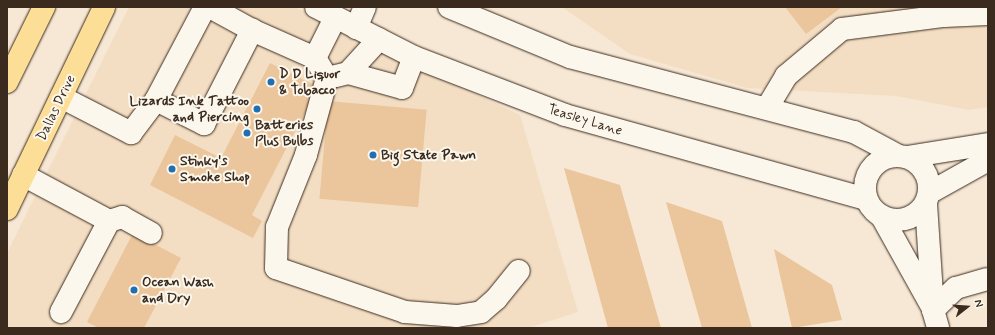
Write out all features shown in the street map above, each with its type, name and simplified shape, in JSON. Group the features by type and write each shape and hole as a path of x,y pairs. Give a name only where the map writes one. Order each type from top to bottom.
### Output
{"main road":[{"path":"7,82 44,7"},
{"name":"Dallas Drive","path":"7,209 104,7"}],"street":[{"path":"61,97 131,133 156,100 205,7"},
{"path":"210,7 252,30 315,58 327,78 306,155 277,227 276,268 405,312 457,316 481,312 496,299 519,271"},
{"name":"Teasley Lane","path":"316,7 414,57 565,115 866,199"},
{"path":"356,28 365,7"},
{"path":"449,7 570,57 854,132 902,156 924,170 936,319"},
{"path":"767,108 786,76 842,29 884,15 988,14"},
{"path":"315,58 335,18"},
{"path":"156,100 201,125 207,122 252,30"},
{"path":"348,73 379,39"},
{"path":"327,78 348,73 402,88 414,57"},
{"path":"936,319 882,217 866,199 866,179 870,169 878,162 902,156 988,144"},
{"path":"882,217 906,220 927,198 988,160"},
{"path":"23,175 109,221"},
{"path":"61,312 109,221 122,217 151,233"},
{"path":"936,319 956,288 987,279"}],"shaded area":[{"path":"129,7 295,7 520,115 578,312 528,328 7,328 7,253"},
{"path":"562,7 988,7 988,107 969,110 896,96 747,88 630,54"}],"building":[{"path":"785,7 842,7 806,34"},
{"path":"270,63 318,87 252,215 262,221 253,238 150,185 175,135 221,158"},
{"name":"Big State Pawn","path":"328,101 427,110 418,207 319,199"},
{"path":"564,168 620,185 661,328 608,328"},
{"path":"666,202 722,221 752,328 702,328"},
{"name":"Ocean Wash and Dry","path":"133,233 181,258 144,328 99,328 87,322"},
{"path":"774,249 832,285 842,320 792,328"}],"place":[{"name":"D D Liquor & Tobacco","path":"271,82"},
{"name":"Lizards Ink Tattoo and Piercing","path":"257,109"},
{"name":"Batteries Plus Bulbs","path":"247,133"},
{"name":"Big State Pawn","path":"373,155"},
{"name":"Stinky's Smoke Shop","path":"172,169"},
{"name":"Ocean Wash and Dry","path":"134,290"}]}
